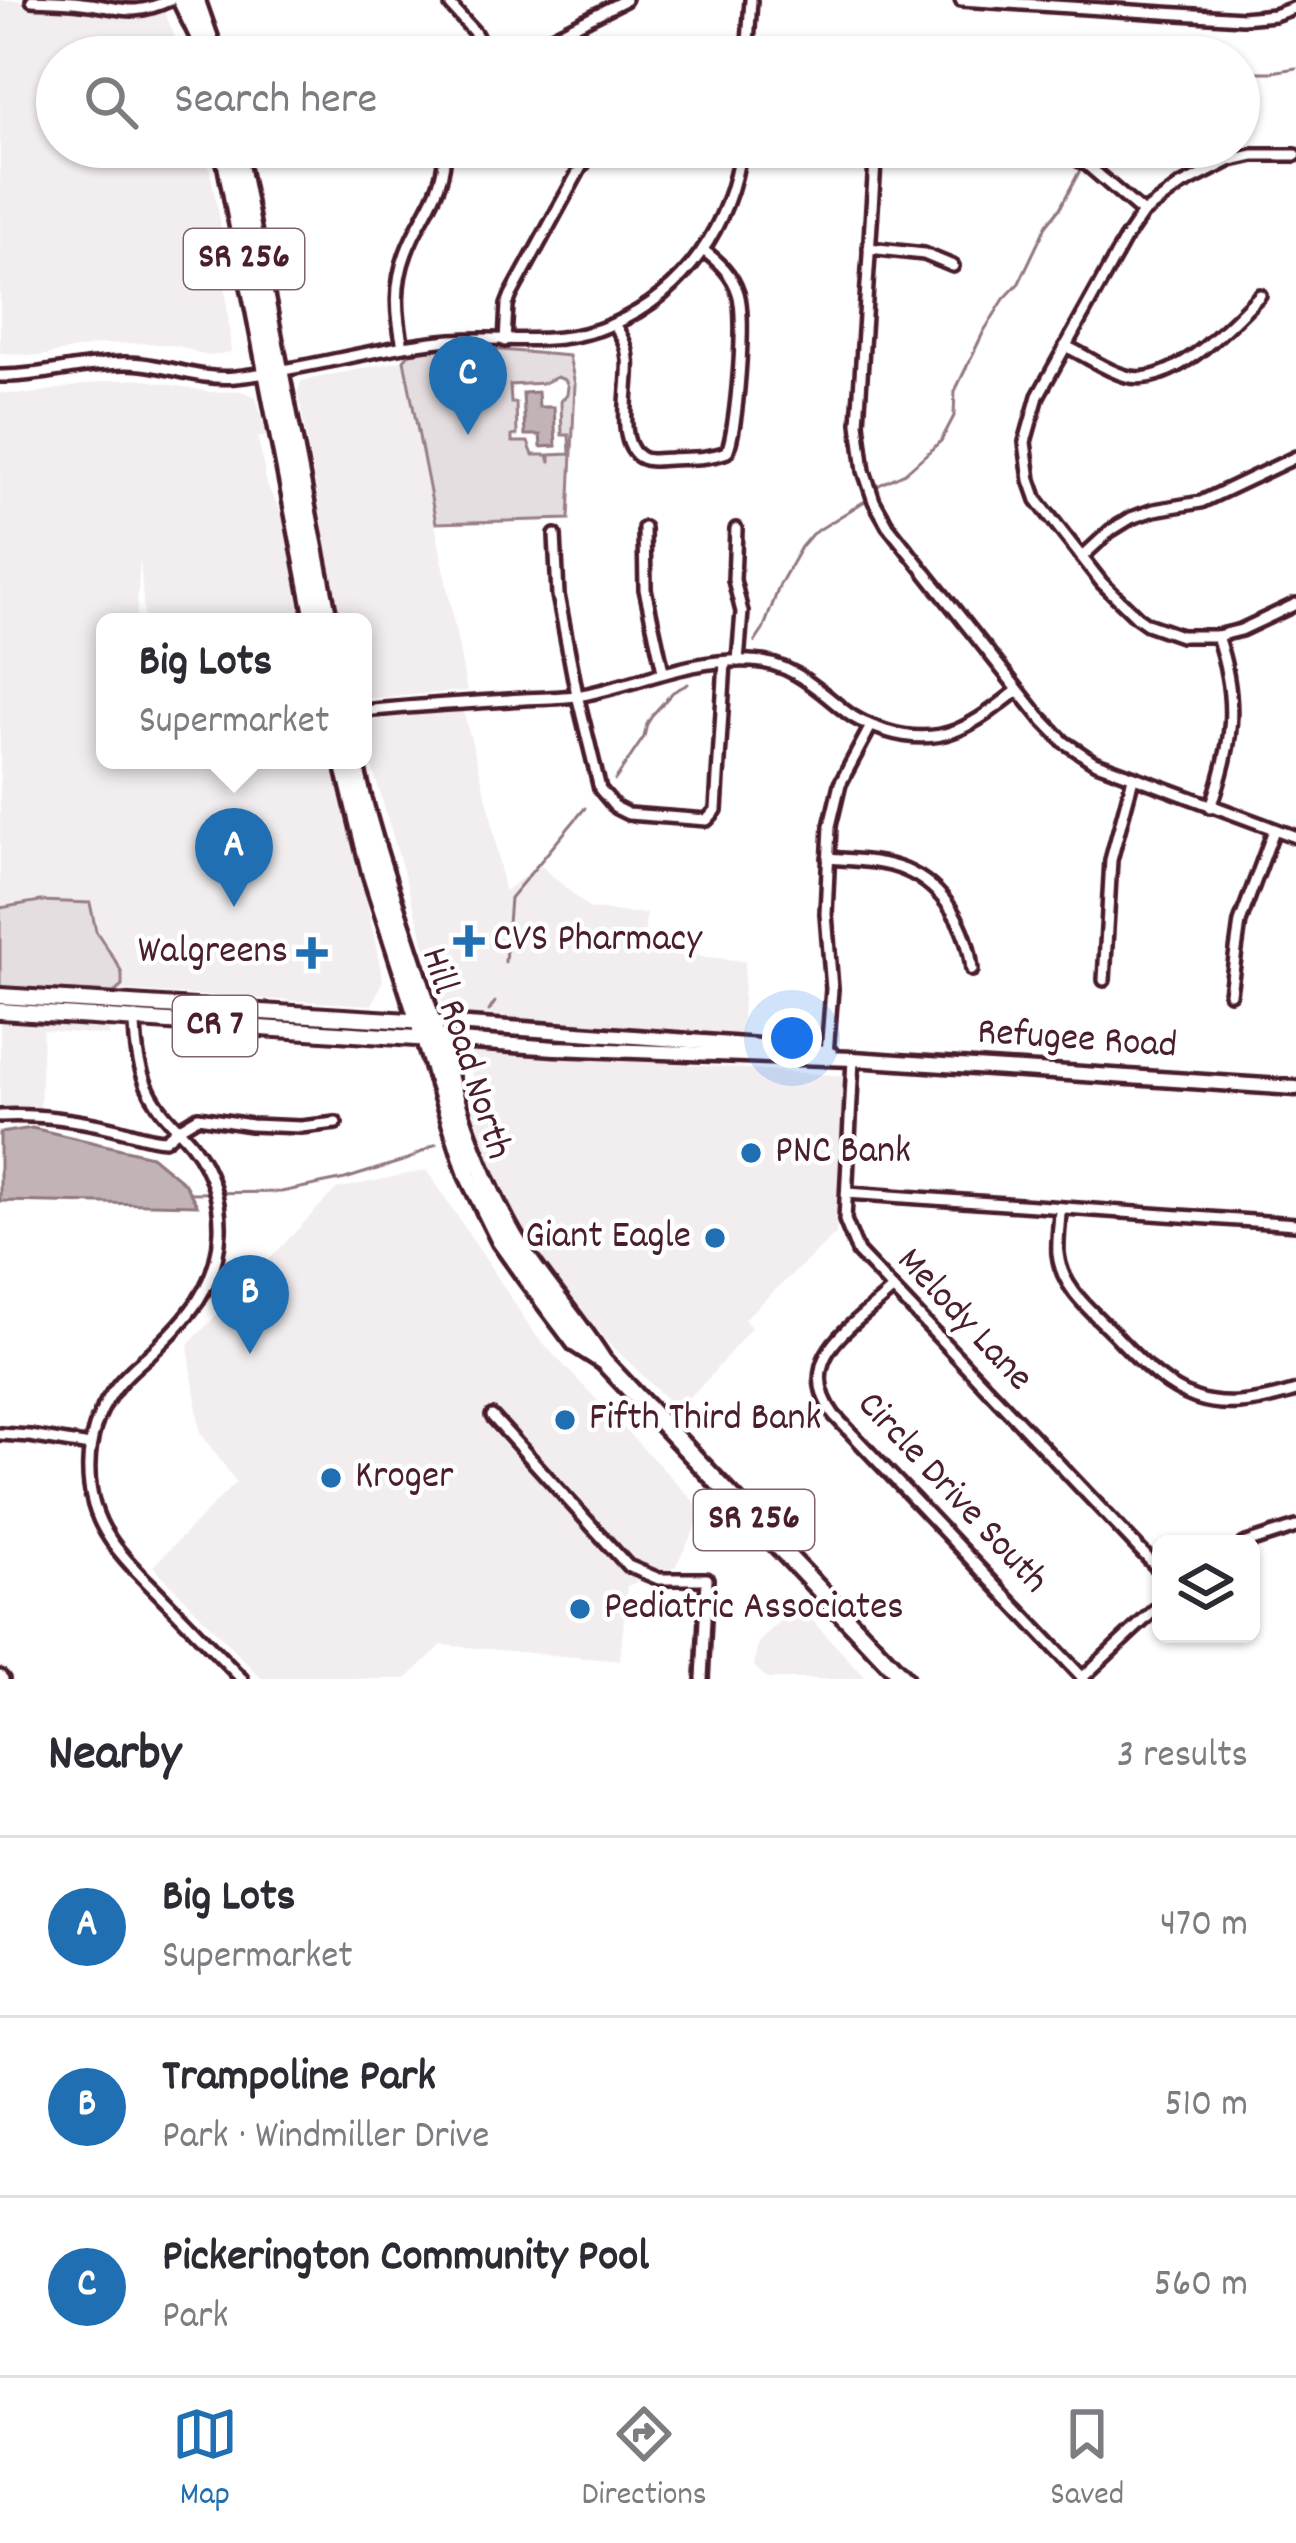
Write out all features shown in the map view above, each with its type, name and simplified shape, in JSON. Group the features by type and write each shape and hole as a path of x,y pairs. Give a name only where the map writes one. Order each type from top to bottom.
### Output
{"highway":[{"path":"181,0 198,36"},
{"path":"196,0 209,36"},
{"name":"SR 256","path":"228,168 326,613"},
{"name":"SR 256","path":"239,168 313,613"},
{"name":"Hill Road North","path":"346,769 370,874 490,1191 516,1240 581,1339 904,1679"},
{"name":"Hill Road North","path":"356,769 428,1031"}],"main road":[{"name":"Refugee Road","path":"0,996 428,1031 555,1048 827,1056"},
{"name":"Refugee Road","path":"0,1011 274,1030 286,1023 314,1022 596,1041 603,1035 640,1037 854,1059 1296,1088"}],"street":[{"path":"32,0 146,11 170,0"},
{"path":"591,0 599,13"},
{"path":"554,36 625,0"},
{"path":"748,36 751,0"},
{"path":"961,0 1135,6 1242,18 1296,7"},
{"path":"451,6 477,36"},
{"path":"1260,155 1296,155"},
{"path":"403,346 397,286 406,251 440,187 442,168"},
{"path":"505,341 507,305 580,168"},
{"path":"0,376 48,374 108,362 232,378 456,339 569,338 614,324 676,282 704,250 729,200 736,168"},
{"path":"875,168 858,423 867,483 888,526 1064,742 1094,762 1133,778 1296,837"},
{"path":"1091,168 1144,213"},
{"path":"1215,168 1180,186 1144,213 1124,241 1033,407 1025,455 1036,500 1102,583 1147,624 1181,636 1217,636 1296,604"},
{"path":"869,248 924,254 952,266"},
{"path":"614,324 628,357 626,428 634,451 654,460 727,452 734,429 740,302 725,268 704,250"},
{"path":"1065,346 1118,374 1153,377 1184,363 1260,295"},
{"path":"1083,556 1131,518 1201,502 1296,457"},
{"path":"644,528 645,589 663,671"},
{"path":"555,535 558,595 600,789 628,814 707,820 716,810 742,612 734,580 736,529"},
{"path":"1210,806 1231,734 1227,675 1217,636"},
{"path":"372,710 577,695 689,664 762,662 796,673 871,726 909,736 944,735 976,722 1018,690"},
{"path":"827,1056 832,989 826,914 830,826 840,784 871,726"},
{"path":"1104,980 1111,860 1133,778"},
{"path":"1231,993 1240,922 1274,830"},
{"path":"828,858 901,868 932,887 963,929 973,970"},
{"path":"135,1017 136,1052 155,1102 206,1166 216,1194 217,1262 208,1288 175,1331 113,1391 100,1414 90,1446 91,1493 112,1543 242,1679"},
{"name":"Melody Lane","path":"854,1059 845,1220 853,1243 1152,1562"},
{"path":"0,1116 31,1114 165,1141 198,1117 250,1125 335,1123"},
{"path":"847,1193 1296,1224"},
{"path":"1060,1208 1058,1252 1069,1284 1149,1371 1189,1396 1225,1403 1250,1403 1296,1391"},
{"name":"Circle Drive South","path":"893,1289 824,1358 821,1394 834,1415 1082,1679"},
{"path":"492,1416 628,1566 659,1579 707,1579 702,1679"},
{"path":"0,1434 90,1446"},
{"path":"1260,1539 1296,1528"},
{"path":"1082,1679 1152,1613"}],"shaded area":[{"path":"0,0 160,0 175,36 36,36 36,168 209,168 220,220 231,352 208,356 149,343 102,344 41,356 0,353"},
{"path":"456,346 569,356 575,384 569,519 436,523 404,360 410,353","holes":["557,377 565,380 562,435 569,435 570,454 550,455 550,463 548,455 533,455 528,442 512,442 517,435 516,403 511,403 510,385 544,383"]},
{"path":"404,360 467,691 372,698 372,613 339,613 298,392 301,381"},
{"path":"140,379 211,392 242,391 256,397 267,436 258,438 267,485 289,528 307,613 144,613 140,557 137,613 96,613 96,769 339,769 383,980 372,1005 121,991 112,997 109,1036 43,1030 40,1109 0,1107 0,393 29,394"},
{"path":"538,392 539,407 554,407 556,446 541,447 540,435 525,435 523,393"},
{"path":"463,710 490,810 504,891 540,865 590,909 646,914 644,940 700,945 698,956 745,961 741,1041 477,1017 444,1009 372,766 372,720"},
{"path":"40,901 90,903 96,931 118,965 122,986 114,993 0,987 0,908"},
{"path":"472,1049 845,1076 836,1234 744,1319 751,1328 677,1409 606,1340 547,1267 500,1189 471,1104"},
{"path":"32,1128 151,1156 184,1183 197,1205 0,1201 0,1133"},
{"path":"427,1170 536,1336 704,1512 675,1567 627,1586 620,1661 442,1645 406,1679 262,1679 153,1566 236,1482 200,1432 188,1345 336,1189"},
{"path":"796,1603 867,1679 767,1679 754,1666 758,1643"}],"waterway":[{"path":"1260,72 1296,68"},
{"path":"875,490 905,473 941,441 954,416 955,391 984,331 1019,283 1080,170"},
{"path":"755,642 801,547 812,534 865,501"},
{"path":"615,780 654,713 673,692 688,684"},
{"path":"505,962 510,898 585,808"},
{"path":"489,1011 495,1002"},
{"path":"189,1193 281,1192 345,1179 409,1159 436,1144"}],"place":[{"name":"Pickerington Community Pool","path":"468,435"},
{"name":"Big Lots","path":"234,907"},
{"name":"CVS Pharmacy","path":"469,941"},
{"name":"Walgreens","path":"312,953"},
{"name":"PNC Bank","path":"751,1153"},
{"name":"Giant Eagle","path":"715,1238"},
{"name":"Trampoline Park","path":"250,1354"},
{"name":"Fifth Third Bank","path":"565,1420"},
{"name":"Kroger","path":"331,1478"},
{"name":"Pediatric Associates","path":"580,1609"}]}
